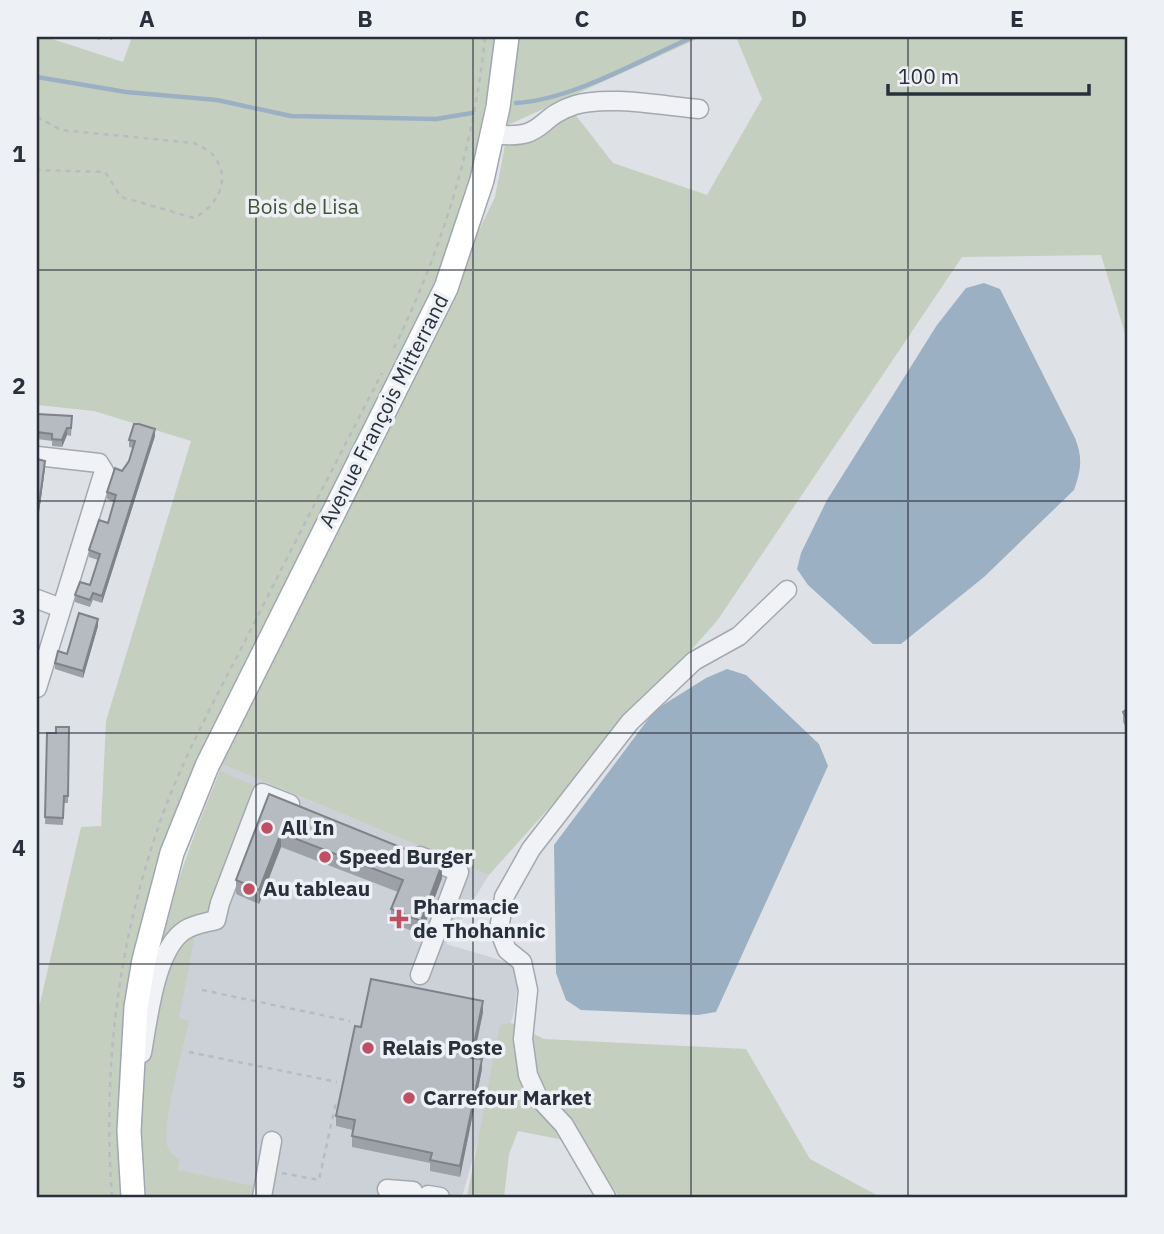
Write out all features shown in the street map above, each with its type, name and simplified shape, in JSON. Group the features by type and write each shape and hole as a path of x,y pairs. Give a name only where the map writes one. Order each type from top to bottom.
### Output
{"main road":[{"name":"Avenue François Mitterrand","path":"133,1197 130,1086 136,1007 144,960 176,842 207,766 446,288 475,205 492,134 507,37"}],"street":[{"path":"492,134 516,137 531,134 558,113 576,105 595,102 699,109"},
{"path":"37,456 99,464 104,471 37,688"},
{"path":"607,1197 564,1125 538,1097 528,1075 523,1040 528,989 522,962 507,950 499,930 504,897 531,849 630,722 694,661 740,636 787,590"},
{"path":"37,599 61,608"},
{"path":"130,1086 140,1064 161,963 170,944 182,931 216,920 262,793 311,813"},
{"path":"397,847 459,872 420,975"},
{"path":"262,1197 272,1140"},
{"path":"391,1197 387,1189 427,1194"}],"path":[{"path":"37,117 61,130 194,143 213,154 220,172 221,192 211,209 194,218 121,197 105,172 37,170"},
{"path":"202,990 350,1020"},
{"path":"189,1052 337,1082"},
{"path":"276,1173 319,1180 336,1102"}],"shaded area":[{"path":"222,764 489,875 446,944 520,966 514,1012 462,1197 143,1197 139,1171 149,973"}],"green space":[{"name":"Bois de Lisa","path":"37,37 46,37 123,62 132,37 498,37 468,192 430,298 206,744 166,836 134,948 122,1047 118,1147 123,1197 37,1197 37,1016 81,827 101,826 106,721 191,441 94,411 37,405"},
{"path":"519,37 701,37 508,125"},
{"path":"736,37 1127,37 1127,340 1101,255 962,257 717,621 489,875 222,764 495,197 505,145 531,140 574,113 613,163 707,195 762,99"},
{"path":"220,771 253,785 208,926 197,924 179,1018 189,1021 170,1105 166,1138 170,1152 180,1159 178,1170 257,1187 255,1197 147,1197 140,1080 149,1000 166,922 190,846"},
{"path":"512,1023 544,1039 746,1049 810,1159 880,1197 619,1197 584,1144 518,1131 509,1154 504,1197 467,1197 500,1025"}],"water":[{"path":"984,283 1000,289 1075,438 1080,470 1074,490 984,577 901,644 873,644 808,585 797,569 801,553 827,500 937,325 966,288"},
{"path":"727,669 746,675 819,744 828,766 716,1012 698,1015 581,1010 566,1000 556,973 554,845 655,710 706,678"}],"building":[{"path":"37,414 72,416 71,428 67,428 62,440 52,439 52,434 37,432"},
{"path":"134,424 155,429 102,596 93,593 90,600 75,595 80,582 90,585 100,554 89,550 99,520 108,523 116,495 107,492 115,468 122,471 129,461 135,441 129,440"},
{"path":"37,459 45,461 39,505 37,505"},
{"path":"79,613 98,619 83,671 55,663 58,651 67,654"},
{"path":"56,727 69,727 68,796 64,796 63,818 45,817 47,733 56,733"},
{"path":"269,794 442,864 421,921 391,909 403,880 281,833 259,890 236,880"},
{"name":"Carrefour Market","path":"371,979 483,1001 471,1058 482,1059 460,1166 430,1160 432,1153 352,1136 355,1120 336,1116 355,1026 361,1027"}],"waterway":[{"path":"516,103 560,95 583,87 693,37"},
{"path":"37,77 126,92 217,100 291,116 436,119 472,113"}],"place":[{"name":"All In","path":"267,828"},
{"name":"Speed Burger","path":"325,857"},
{"name":"Au tableau","path":"249,889"},
{"name":"Pharmacie de Thohannic","path":"399,919"},
{"name":"Relais Poste","path":"368,1048"},
{"name":"Carrefour Market","path":"409,1098"}]}
